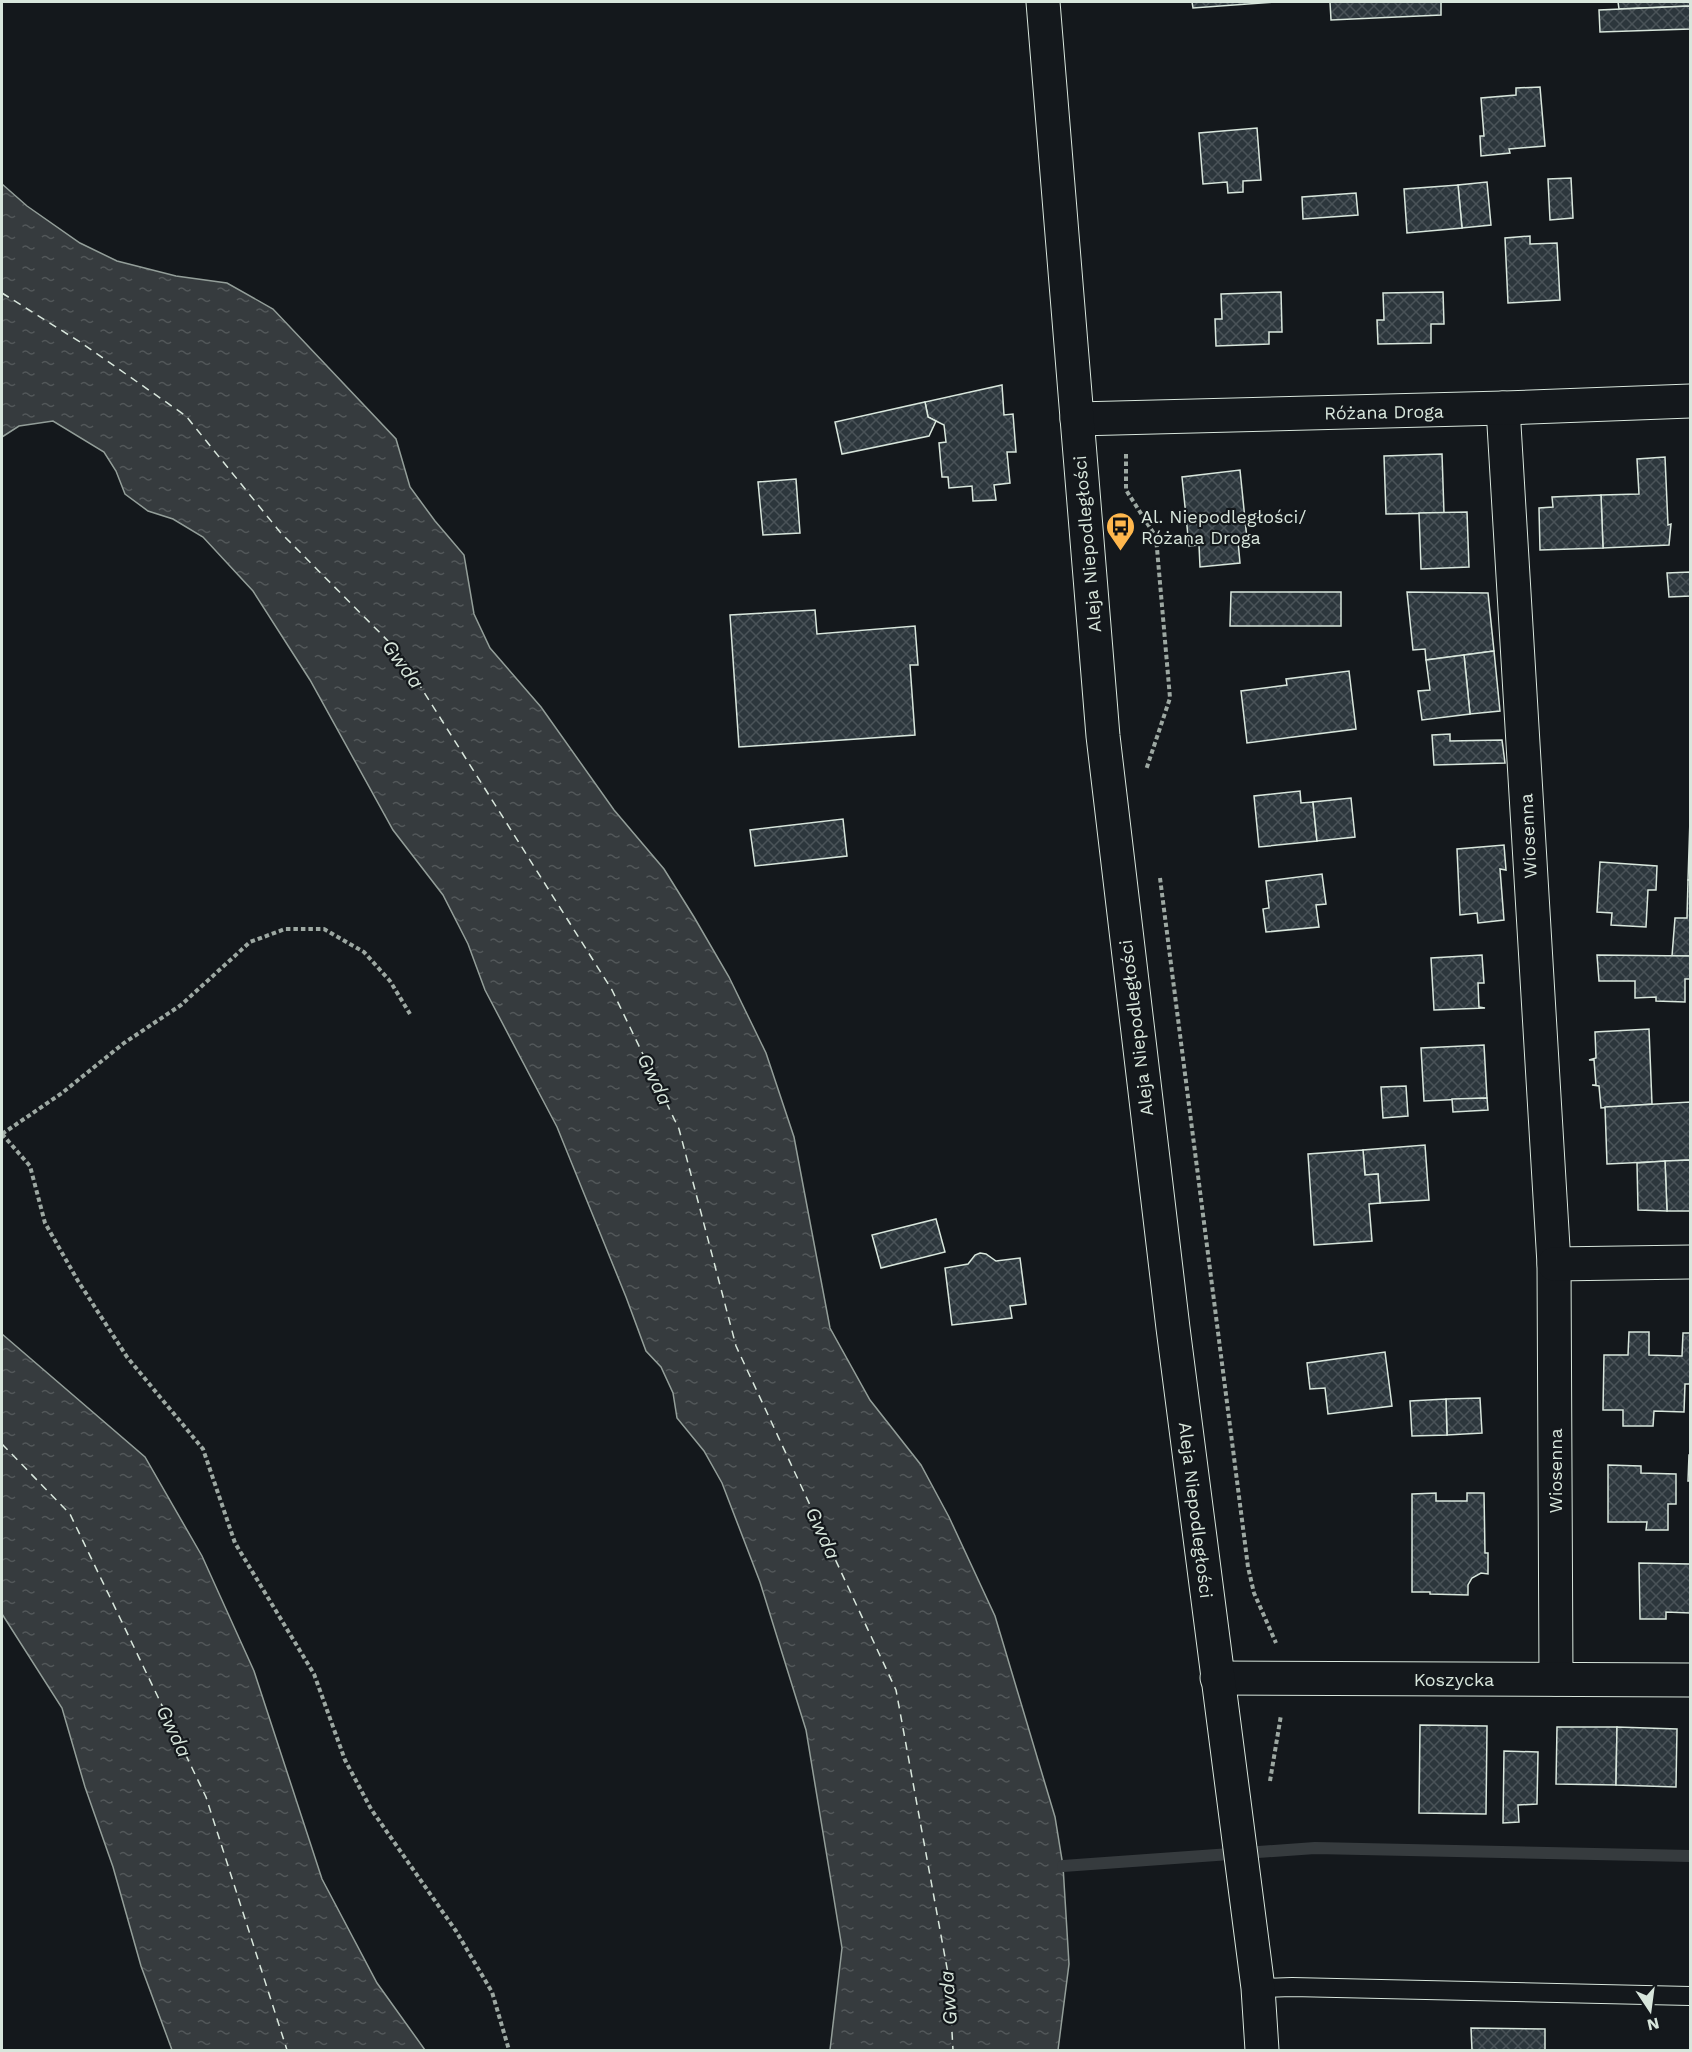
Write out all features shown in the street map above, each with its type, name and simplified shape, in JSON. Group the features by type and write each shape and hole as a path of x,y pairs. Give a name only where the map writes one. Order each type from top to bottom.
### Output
{"street":[{"name":"Aleja Niepodległości","path":"1043,2 1103,736 1145,1107 1258,1988 1262,2050"},
{"name":"Różana Droga","path":"1077,419 1690,401"},
{"name":"Wiosenna","path":"1503,408 1554,1264 1556,1679"},
{"path":"1554,1264 1690,1262"},
{"name":"Koszycka","path":"1217,1678 1690,1680"}],"lane":[{"path":"1258,1988 1690,1996"}],"path":[{"path":"1124,418 1126,490 1156,537 1170,698 1146,768 1147,778"},
{"path":"1158,867 1248,1567 1254,1593 1283,1661 1284,1700 1270,1784"},
{"path":"410,1014 390,981 364,952 324,928 285,929 250,942 181,1005 123,1043 62,1093 2,1134 30,1166 45,1223 78,1281 127,1357 203,1449 235,1543 314,1674 345,1760 371,1809 456,1931 492,1992 509,2050"}],"water":[{"name":"Gwda","path":"2,184 27,206 80,243 117,261 176,276 227,283 273,309 396,439 410,487 464,555 474,614 490,648 541,707 614,810 664,869 729,977 766,1053 794,1137 830,1328 870,1400 921,1465 949,1517 995,1616 1055,1817 1063,1866 1069,1964 1058,2050 830,2050 842,1948 806,1730 760,1582 722,1483 704,1451 677,1418 673,1393 661,1367 646,1351 557,1127 485,990 468,944 443,895 393,830 310,680 253,591 203,537 173,519 148,511 125,494 116,471 104,452 53,421 19,426 2,437"},
{"name":"Gwda","path":"2,1334 145,1457 202,1556 254,1671 322,1879 377,1983 425,2050 172,2050 141,1966 113,1867 85,1787 62,1708 2,1614"}],"building":[{"path":"1192,2 1274,2 1193,8"},
{"path":"1330,2 1441,2 1441,15 1331,20"},
{"path":"1618,2 1690,2 1690,6 1619,9"},
{"path":"1690,6 1690,29 1600,32 1599,10"},
{"path":"1540,87 1545,146 1509,149 1510,153 1481,156 1480,136 1484,136 1481,98 1516,95 1516,88"},
{"path":"1257,128 1261,180 1243,181 1243,192 1228,193 1227,182 1203,184 1199,133"},
{"path":"1571,178 1573,218 1550,220 1548,179"},
{"path":"1487,182 1491,225 1462,228 1458,185"},
{"path":"1458,185 1462,228 1407,233 1404,189"},
{"path":"1356,193 1358,215 1303,219 1302,197"},
{"path":"1530,236 1530,244 1557,243 1560,300 1508,303 1505,238"},
{"path":"1281,292 1282,332 1269,332 1269,344 1216,346 1215,319 1222,319 1221,294"},
{"path":"1443,292 1444,324 1431,324 1431,343 1378,344 1377,320 1384,320 1383,293"},
{"path":"1002,385 1004,415 1013,414 1016,452 1007,452 1010,483 994,485 996,500 973,501 972,486 949,488 948,477 942,477 939,443 946,442 944,425 928,417 925,402"},
{"path":"925,402 928,417 936,421 929,436 842,454 835,422"},
{"path":"1442,454 1444,513 1386,514 1384,456"},
{"path":"1665,457 1668,525 1671,524 1669,545 1603,548 1601,495 1639,494 1637,459"},
{"path":"1240,470 1247,539 1238,541 1240,563 1200,567 1199,545 1189,546 1182,477"},
{"path":"796,479 800,533 763,535 758,482"},
{"path":"1601,495 1603,548 1540,550 1539,508 1553,507 1552,497"},
{"path":"1467,512 1469,567 1421,569 1419,513"},
{"path":"1690,572 1690,596 1669,597 1667,573"},
{"path":"1231,592 1341,592 1341,626 1230,626"},
{"path":"1407,592 1488,593 1494,651 1426,660 1425,649 1413,650"},
{"path":"815,610 817,634 915,626 918,665 910,665 915,735 739,747 730,615"},
{"path":"1494,651 1500,711 1470,714 1464,655"},
{"path":"1464,655 1470,714 1422,720 1418,691 1430,690 1426,660"},
{"path":"1349,671 1356,729 1247,743 1241,691 1287,685 1286,679"},
{"path":"1450,734 1450,741 1502,740 1505,763 1434,765 1432,735"},
{"path":"1300,791 1301,803 1313,802 1317,841 1259,847 1254,796"},
{"path":"1351,798 1355,837 1317,841 1313,802"},
{"path":"843,819 847,856 755,866 750,830"},
{"path":"1690,819 1690,880 1688,880"},
{"path":"1504,845 1506,870 1500,869 1504,920 1478,923 1477,913 1460,915 1457,849"},
{"path":"1600,862 1657,866 1656,890 1648,890 1646,927 1611,925 1612,913 1597,912"},
{"path":"1322,874 1326,904 1316,905 1319,927 1266,932 1263,909 1269,908 1266,881"},
{"path":"1688,880 1690,880 1690,956 1672,956 1675,918 1687,918"},
{"path":"1482,955 1484,983 1478,983 1479,1007 1485,1008 1434,1010 1431,958"},
{"path":"1597,955 1690,956 1690,979 1685,979 1685,1002 1656,1001 1656,997 1635,998 1635,981 1599,981"},
{"path":"1649,1029 1652,1104 1601,1108 1599,1086 1592,1085 1596,1085 1594,1060 1589,1060 1596,1058 1595,1032"},
{"path":"1484,1045 1487,1098 1424,1101 1421,1048"},
{"path":"1406,1086 1408,1116 1383,1118 1381,1087"},
{"path":"1487,1098 1488,1110 1453,1112 1452,1099"},
{"path":"1690,1102 1690,1160 1607,1164 1605,1107"},
{"path":"1425,1145 1429,1200 1380,1203 1378,1174 1365,1175 1363,1150"},
{"path":"1363,1150 1365,1175 1378,1174 1380,1203 1369,1204 1372,1241 1314,1245 1308,1154"},
{"path":"1690,1160 1690,1211 1667,1211 1665,1161"},
{"path":"1665,1161 1667,1211 1638,1210 1637,1163"},
{"path":"936,1219 945,1252 881,1268 872,1235"},
{"path":"980,1253 996,1261 1020,1258 1026,1304 1010,1306 1012,1318 952,1325 945,1268 968,1264 975,1255"},
{"path":"1629,1332 1649,1332 1649,1355 1682,1356 1683,1333 1690,1333 1690,1384 1685,1384 1684,1412 1654,1411 1653,1426 1623,1426 1623,1410 1603,1410 1604,1355 1628,1355"},
{"path":"1385,1352 1392,1406 1328,1414 1325,1388 1310,1389 1307,1363"},
{"path":"1480,1398 1482,1433 1447,1435 1446,1399"},
{"path":"1446,1399 1447,1435 1412,1436 1410,1401"},
{"path":"1689,1455 1690,1481 1688,1481"},
{"path":"1608,1465 1641,1466 1641,1473 1676,1474 1676,1504 1668,1504 1668,1530 1646,1530 1647,1522 1608,1522"},
{"path":"1436,1493 1436,1501 1467,1501 1467,1493 1484,1493 1485,1553 1488,1553 1488,1574 1481,1573 1472,1578 1468,1585 1468,1595 1412,1592 1412,1494"},
{"path":"1639,1563 1690,1564 1690,1613 1666,1612 1666,1619 1640,1619"},
{"path":"1420,1725 1487,1726 1486,1814 1419,1813"},
{"path":"1557,1727 1617,1727 1616,1785 1556,1784"},
{"path":"1617,1727 1677,1729 1676,1787 1616,1785"},
{"path":"1504,1751 1538,1752 1537,1804 1518,1805 1519,1822 1503,1823"},
{"path":"1471,2028 1545,2029 1545,2050 1472,2050"}],"waterway":[{"path":"1063,1866 1315,1848 1690,1856"}],"ferry route":[{"path":"2,293 80,342 186,416 280,532 398,651 612,990 679,1129 736,1346 896,1690 949,1979 953,2050"},
{"path":"2,1444 70,1514 206,1797 287,2050"}],"place":[{"name":"Al. Niepodległości/ Różana Droga","path":"1120,552"}]}
